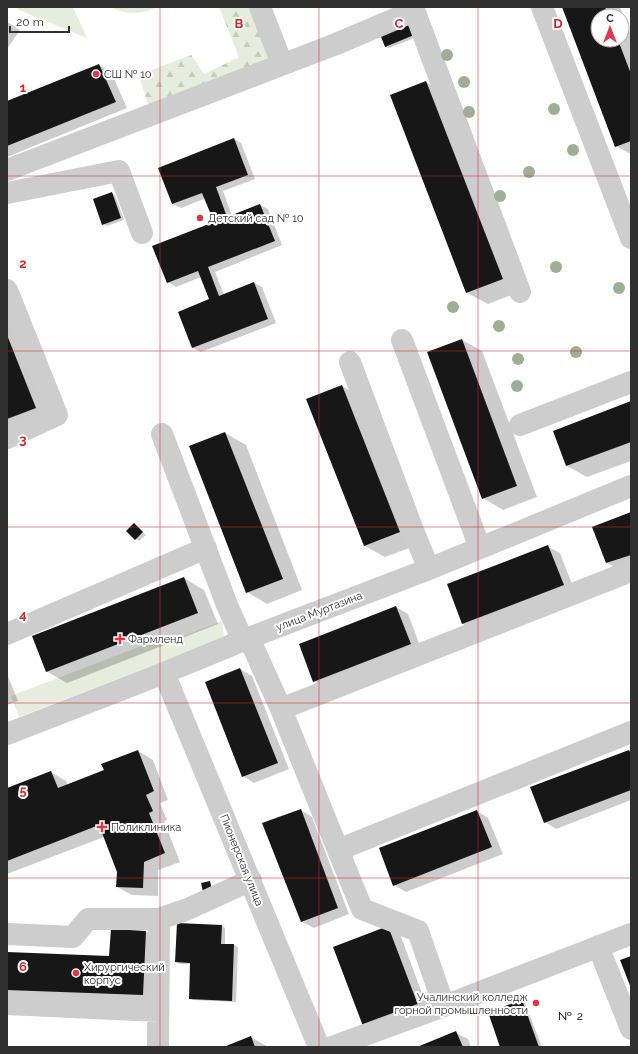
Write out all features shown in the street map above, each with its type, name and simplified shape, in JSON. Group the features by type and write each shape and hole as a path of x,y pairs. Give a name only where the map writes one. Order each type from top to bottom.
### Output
{"street":[{"path":"260,7 282,64"},
{"path":"542,7 631,238"},
{"path":"7,170 336,44 413,9 520,292"},
{"path":"7,192 119,171 142,233"},
{"path":"7,290 58,415 7,438"},
{"path":"402,340 480,548"},
{"path":"350,362 429,569"},
{"path":"520,425 631,382"},
{"path":"162,434 227,605 281,709 362,909 418,931 444,1006"},
{"name":"улица Муртазина","path":"7,734 429,569 631,486"},
{"path":"7,634 206,548"},
{"path":"281,709 631,571"},
{"name":"Пионерская улица","path":"164,673 319,1047"},
{"path":"338,850 631,732"},
{"path":"7,934 73,937 88,919 159,919 188,909 251,880"},
{"path":"158,1047 159,919"},
{"path":"332,1047 444,1006 631,934"},
{"path":"598,946 631,1029"},
{"path":"7,1004 158,1011"}],"green space":[{"path":"17,7 73,7 87,38 19,10"},
{"path":"112,7 157,7 146,11 129,13"},
{"path":"219,7 254,7 276,62 150,111 139,75 191,55 204,74 239,57"},
{"path":"222,621 224,638 19,717 11,696 157,640 171,641"}],"building":[{"path":"562,7 605,7 590,8 590,48 621,48 631,74 631,141 615,147"},
{"path":"409,22 414,35 385,47 380,34"},
{"path":"99,64 116,102 7,146 7,101"},
{"path":"426,81 503,279 466,293 390,95"},
{"path":"234,138 248,175 216,187 227,217 260,204 275,241 208,267 219,296 254,282 268,319 192,348 178,312 209,299 198,271 167,283 152,246 214,222 202,193 172,204 158,168"},
{"path":"112,192 121,218 102,225 93,199"},
{"path":"7,335 36,408 7,419"},
{"path":"462,339 517,486 482,499 427,352"},
{"path":"342,385 400,532 364,546 306,399"},
{"path":"631,401 631,442 566,466 553,431"},
{"path":"225,432 283,579 246,593 189,446"},
{"path":"631,512 631,555 606,563 592,527"},
{"path":"134,523 143,532 135,540 126,531"},
{"path":"548,545 564,585 462,624 447,584"},
{"path":"184,577 198,613 46,672 32,636"},
{"path":"396,606 411,644 313,682 299,644"},
{"path":"240,668 278,763 242,777 205,682"},
{"path":"138,750 154,791 146,795 153,811 149,813 165,853 144,862 143,888 116,887 117,872 99,825 7,861 7,788 51,771 58,788 104,770 101,764"},
{"path":"629,750 631,754 631,790 544,823 530,787"},
{"path":"301,809 338,908 301,922 262,823"},
{"path":"477,810 492,847 393,886 379,848"},
{"path":"210,881 212,890 203,892 201,883"},
{"path":"177,923 222,925 221,944 234,944 232,1001 189,999 190,963 175,962"},
{"path":"388,926 418,1005 363,1026 333,947"},
{"name":"Хирургический корпус","path":"111,929 146,931 143,995 7,990 7,952 109,956"},
{"path":"631,956 631,988 620,960"},
{"path":"522,1000 539,1047 500,1047 488,1012"},
{"path":"456,1031 463,1047 417,1047"},
{"path":"251,1036 255,1047 226,1046"}],"place":[{"name":"СШ № 10","path":"96,74"},
{"name":"Детский сад № 10","path":"200,218"},
{"name":"Фармленд","path":"120,639"},
{"name":"Поликлиника","path":"102,827"},
{"name":"Хирургический корпус","path":"76,973"},
{"name":"Учалинский колледж горной промышленности","path":"536,1003"}],"district":[{"name":"№ 2","path":"571,1016"}]}
